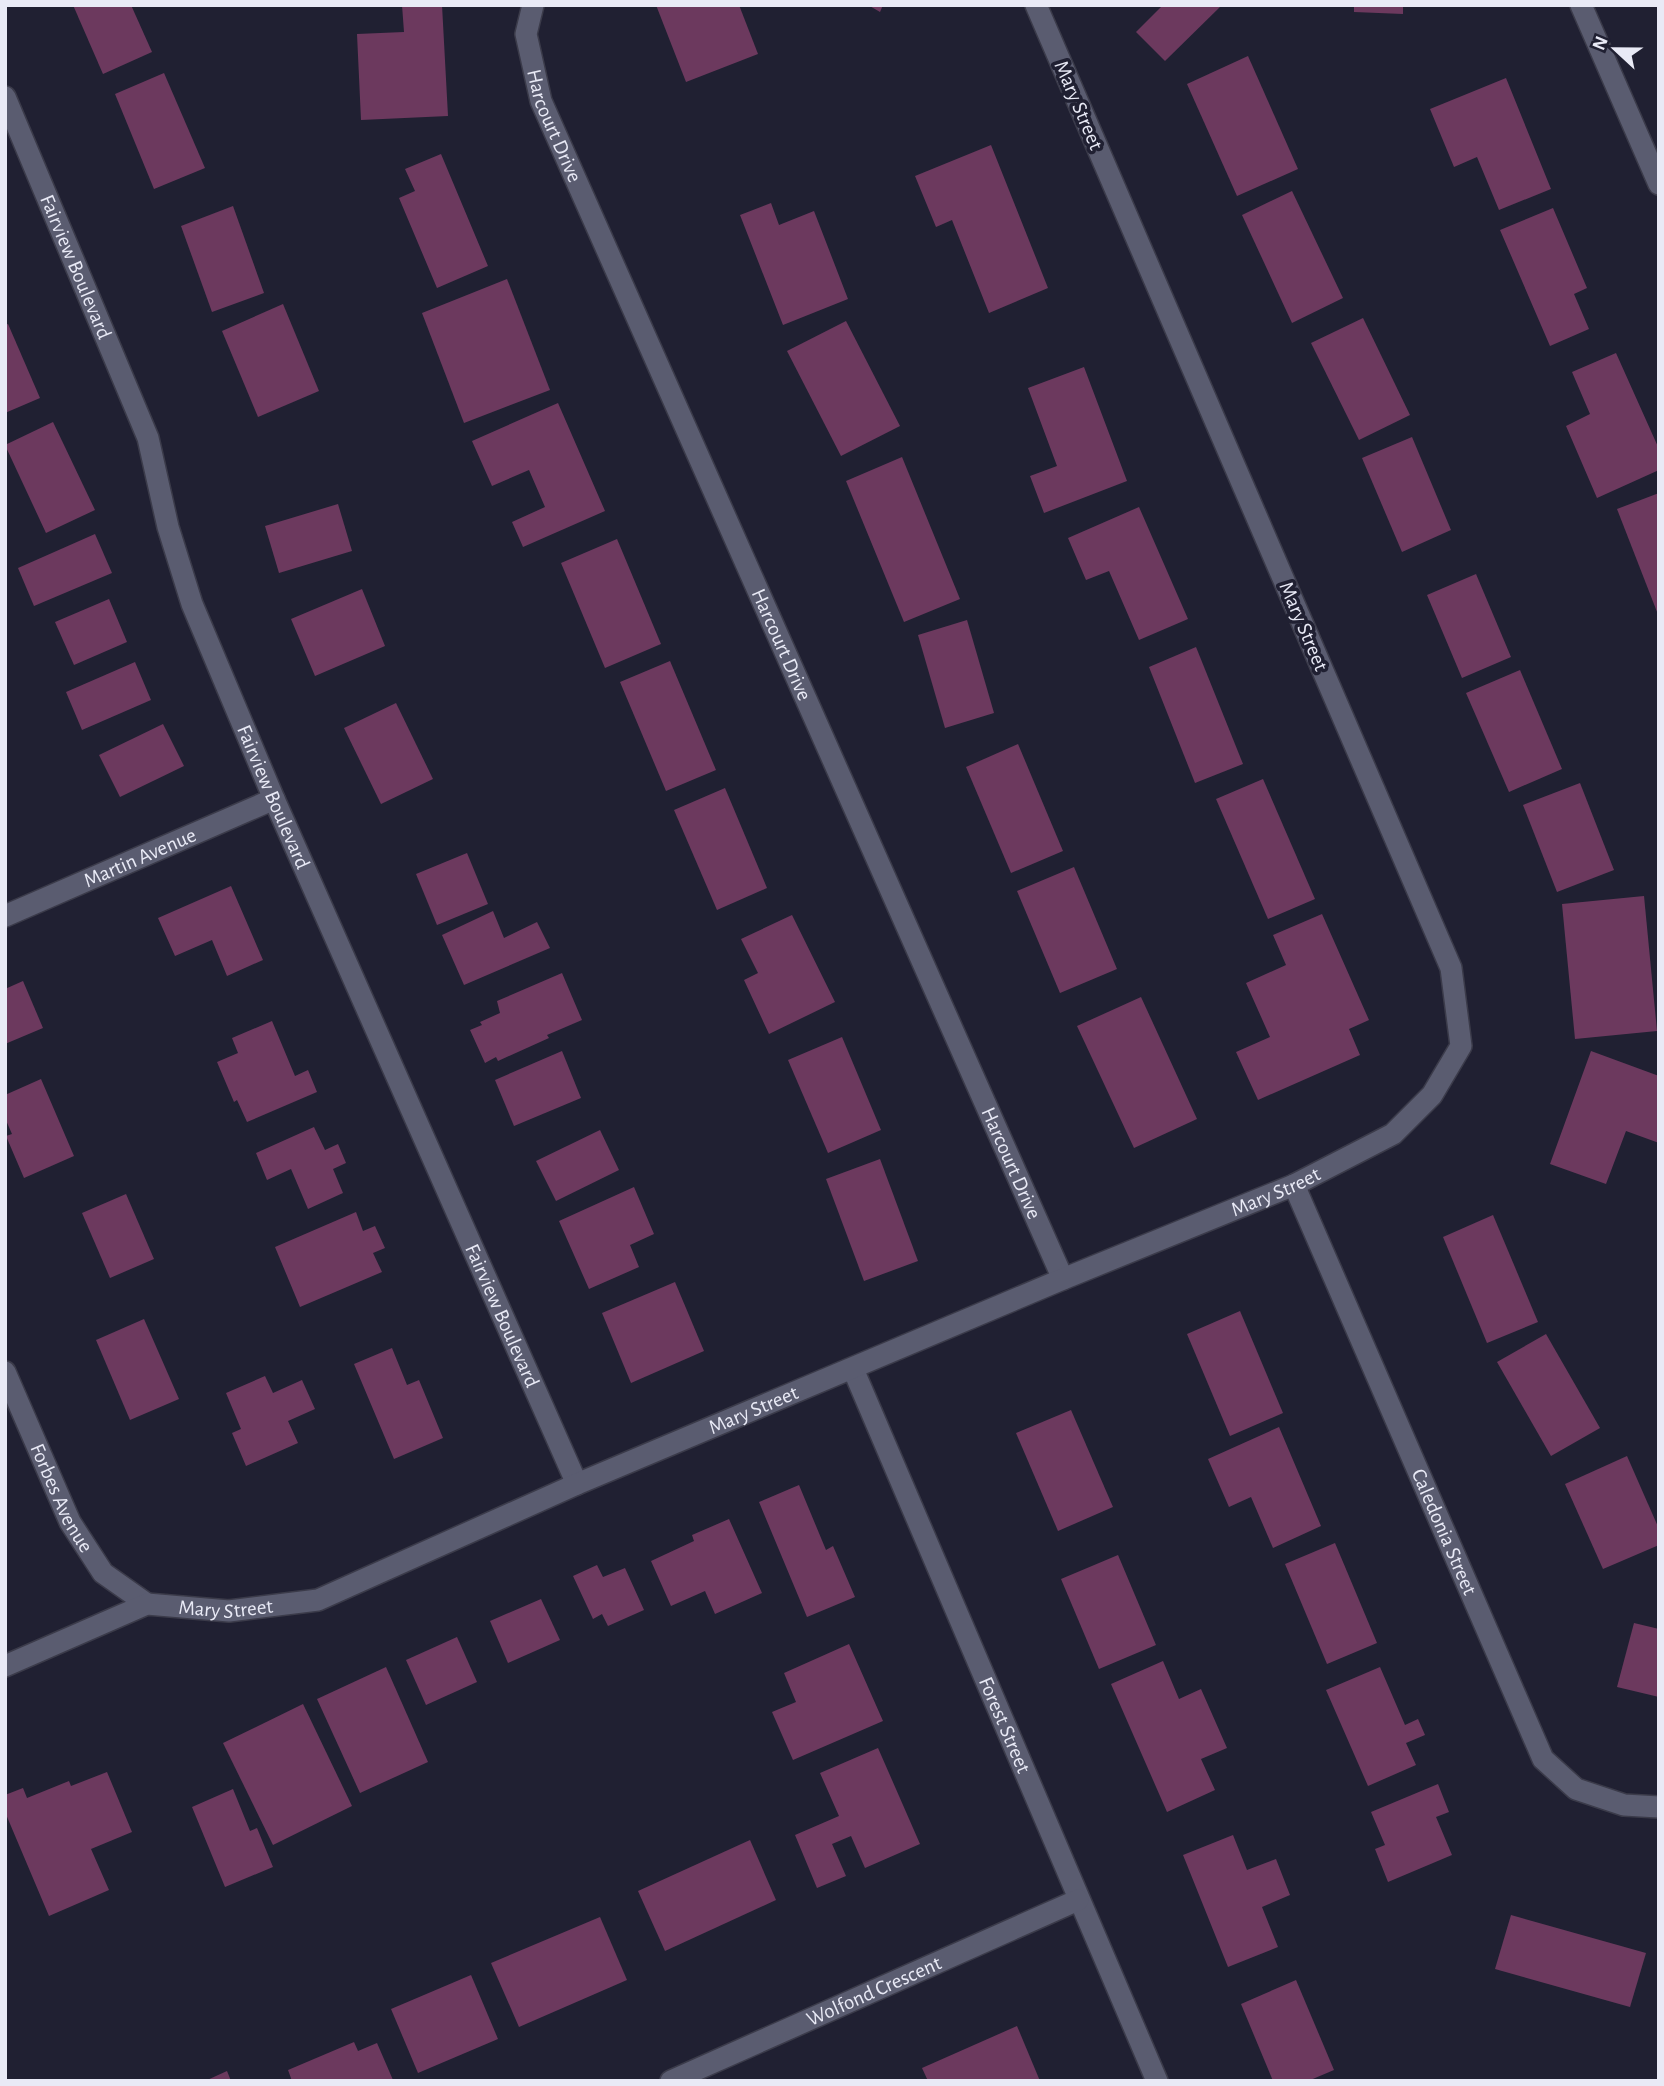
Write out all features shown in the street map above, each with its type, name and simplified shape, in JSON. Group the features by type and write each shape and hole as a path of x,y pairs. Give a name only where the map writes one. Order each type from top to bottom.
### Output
{"street":[{"name":"Harcourt Drive","path":"533,5 526,34 541,101 1063,1279"},
{"name":"Mary Street","path":"5,1666 147,1604 229,1611 318,1600 577,1485 1063,1279 1293,1185 1393,1134 1432,1095 1461,1046 1451,968 1036,5"},
{"path":"1581,5 1659,184"},
{"name":"Fairview Boulevard","path":"5,97 148,438 167,527 192,604 274,799 577,1485"},
{"name":"Martin Avenue","path":"5,916 274,799"},
{"name":"Caledonia Street","path":"1293,1185 1543,1759 1576,1789 1623,1805 1659,1807"},
{"name":"Forest Street","path":"853,1369 1157,2081"},
{"name":"Forbes Avenue","path":"5,1372 70,1522 103,1573 147,1604"},
{"name":"Wolfond Crescent","path":"671,2081 1078,1900"}],"building":[{"path":"73,5 131,5 152,52 103,74"},
{"path":"402,5 442,5 448,116 361,120 357,34 404,32"},
{"path":"656,5 739,5 758,54 686,82"},
{"path":"868,5 883,5 880,12"},
{"path":"1163,5 1222,5 1165,61 1136,32"},
{"path":"1354,5 1403,5 1403,14 1354,12"},
{"path":"1248,56 1298,169 1237,196 1187,84"},
{"path":"164,73 205,168 154,189 115,94"},
{"path":"1506,78 1551,189 1499,210 1477,157 1454,167 1430,109"},
{"path":"991,145 1048,288 989,313 952,220 936,227 915,176"},
{"path":"441,154 488,266 437,288 399,198 415,191 405,169"},
{"path":"1292,191 1343,298 1292,323 1242,215"},
{"path":"771,203 779,225 814,211 848,299 783,325 740,215"},
{"path":"233,206 264,293 212,312 181,226"},
{"path":"1553,208 1587,288 1574,294 1589,329 1550,346 1500,230"},
{"path":"507,279 550,390 464,423 422,313"},
{"path":"283,304 319,391 258,417 222,331"},
{"path":"1363,318 1410,415 1359,440 1311,343"},
{"path":"846,321 900,426 841,456 787,351"},
{"path":"8,324 40,398 5,413 5,325"},
{"path":"1616,353 1659,449 1659,470 1597,498 1566,426 1590,414 1572,372"},
{"path":"1084,367 1127,481 1044,513 1030,476 1057,466 1028,388"},
{"path":"558,403 605,511 523,547 512,522 545,507 529,470 492,486 472,441"},
{"path":"53,422 95,510 46,533 5,445"},
{"path":"1412,437 1451,530 1402,552 1362,458"},
{"path":"902,457 960,599 904,622 846,481"},
{"path":"1659,493 1659,617 1617,509"},
{"path":"338,504 352,551 279,573 265,526"},
{"path":"1139,507 1188,619 1139,640 1109,571 1086,580 1068,538"},
{"path":"95,534 112,573 34,606 18,568"},
{"path":"617,539 661,644 605,668 561,563"},
{"path":"1476,574 1511,657 1462,678 1427,595"},
{"path":"362,589 385,646 315,676 291,619"},
{"path":"109,599 127,642 74,665 55,622"},
{"path":"967,620 994,713 945,728 918,635"},
{"path":"1196,647 1243,764 1195,783 1149,667"},
{"path":"670,661 716,770 666,791 620,682"},
{"path":"135,662 151,700 82,730 66,692"},
{"path":"1520,670 1562,769 1509,792 1466,693"},
{"path":"396,703 433,779 381,804 344,728"},
{"path":"163,724 184,766 120,797 99,755"},
{"path":"1018,744 1063,851 1011,873 966,767"},
{"path":"1263,779 1315,899 1268,919 1216,799"},
{"path":"1580,783 1614,870 1557,892 1523,805"},
{"path":"725,788 767,888 717,910 674,810"},
{"path":"467,853 488,904 437,925 416,874"},
{"path":"1074,867 1117,969 1060,993 1017,891"},
{"path":"231,886 263,960 227,976 212,940 175,956 158,918"},
{"path":"1644,896 1657,1031 1575,1039 1562,904"},
{"path":"493,911 504,938 537,922 550,948 464,985 442,935"},
{"path":"1322,914 1369,1020 1349,1029 1360,1055 1258,1100 1236,1052 1270,1037 1246,983 1286,965 1273,935"},
{"path":"792,915 835,1002 769,1034 744,980 758,973 741,939"},
{"path":"562,973 582,1020 498,1061 496,1057 485,1063 470,1030 500,1013 497,1001"},
{"path":"23,981 43,1028 5,1044 5,989"},
{"path":"1141,997 1197,1119 1134,1148 1077,1026"},
{"path":"272,1021 295,1076 308,1070 317,1092 247,1122 237,1100 234,1102 217,1062 238,1053 232,1038"},
{"path":"842,1037 881,1130 828,1153 788,1060"},
{"path":"562,1051 581,1098 514,1126 495,1080"},
{"path":"1591,1051 1659,1076 1659,1143 1626,1131 1606,1184 1550,1164"},
{"path":"41,1079 74,1156 24,1178 6,1136 12,1134 5,1118 5,1095"},
{"path":"314,1127 325,1150 338,1144 346,1163 333,1169 343,1193 308,1209 291,1169 267,1180 256,1153"},
{"path":"600,1130 619,1170 556,1201 536,1161"},
{"path":"880,1159 918,1261 864,1281 826,1179"},
{"path":"634,1187 654,1234 630,1245 639,1267 589,1289 559,1221"},
{"path":"126,1194 154,1259 110,1278 82,1213"},
{"path":"356,1212 363,1231 375,1226 385,1248 373,1253 382,1272 300,1307 275,1247"},
{"path":"1493,1215 1538,1322 1487,1343 1443,1237"},
{"path":"675,1282 704,1351 631,1383 602,1313"},
{"path":"1240,1311 1283,1413 1230,1436 1187,1334"},
{"path":"144,1319 179,1399 130,1420 96,1340"},
{"path":"1546,1334 1600,1428 1551,1456 1497,1362"},
{"path":"392,1348 407,1385 419,1380 443,1438 394,1459 354,1364"},
{"path":"265,1376 273,1393 302,1380 315,1409 288,1421 298,1443 246,1466 232,1433 241,1429 226,1393"},
{"path":"1071,1410 1113,1507 1058,1531 1016,1433"},
{"path":"1279,1427 1321,1526 1273,1548 1251,1497 1229,1507 1208,1459"},
{"path":"1627,1456 1659,1529 1659,1545 1603,1569 1565,1484"},
{"path":"799,1485 826,1550 833,1546 855,1597 807,1617 759,1502"},
{"path":"729,1519 762,1593 715,1614 705,1591 671,1606 651,1561 694,1541 692,1535"},
{"path":"1335,1543 1377,1643 1327,1664 1285,1564"},
{"path":"1118,1555 1156,1645 1099,1669 1061,1579"},
{"path":"597,1565 603,1577 625,1568 644,1610 608,1626 602,1614 593,1619 573,1576"},
{"path":"541,1599 560,1640 508,1663 490,1621"},
{"path":"1634,1623 1659,1629 1659,1697 1617,1687"},
{"path":"457,1637 477,1682 426,1705 406,1660"},
{"path":"849,1644 883,1721 793,1760 772,1712 796,1702 784,1673"},
{"path":"1163,1661 1179,1699 1201,1689 1227,1748 1201,1759 1215,1790 1167,1812 1111,1684"},
{"path":"386,1667 428,1762 360,1793 317,1699"},
{"path":"1380,1667 1405,1725 1418,1719 1425,1735 1406,1743 1416,1765 1368,1786 1326,1690"},
{"path":"303,1704 352,1806 273,1845 223,1743"},
{"path":"878,1748 920,1844 865,1868 851,1836 832,1844 846,1876 817,1888 795,1835 839,1816 820,1773"},
{"path":"107,1772 132,1832 91,1849 109,1890 49,1916 5,1812 5,1795 23,1788 27,1798 69,1781 71,1786"},
{"path":"1438,1784 1449,1812 1436,1817 1452,1855 1388,1882 1375,1849 1385,1845 1371,1812"},
{"path":"233,1789 250,1831 257,1828 273,1867 225,1887 192,1807"},
{"path":"1233,1835 1247,1870 1276,1859 1290,1895 1262,1907 1278,1947 1228,1967 1183,1855"},
{"path":"750,1840 776,1900 665,1951 638,1891"},
{"path":"1511,1915 1646,1953 1630,2007 1495,1969"},
{"path":"600,1917 627,1980 519,2027 491,1963"},
{"path":"471,1975 498,2039 418,2073 391,2009"},
{"path":"1296,1980 1334,2070 1308,2081 1273,2081 1241,2004"},
{"path":"1017,2026 1040,2081 928,2081 922,2068"},
{"path":"354,2042 358,2051 377,2043 393,2080 292,2081 288,2070"},
{"path":"227,2071 231,2081 205,2081"}]}
